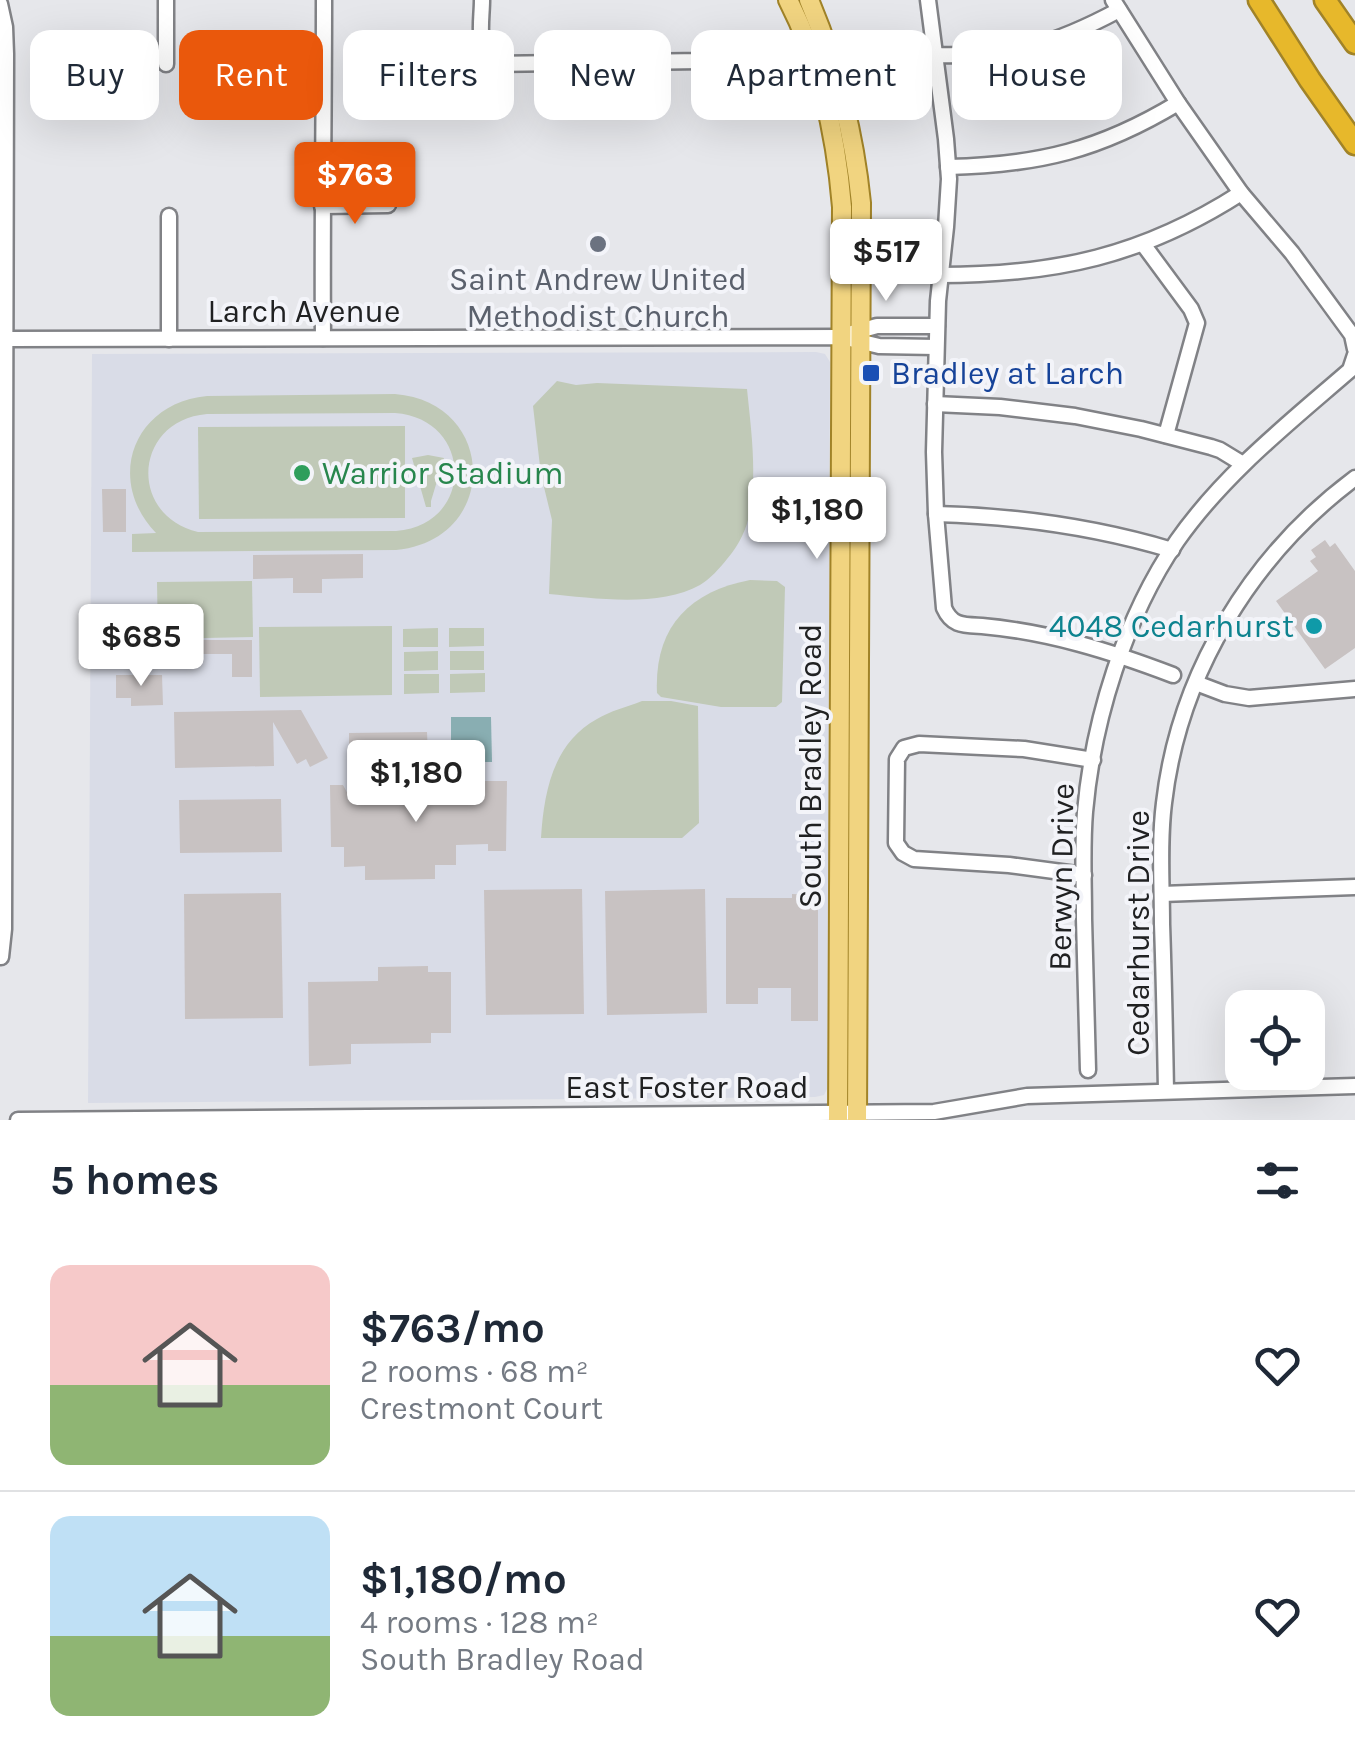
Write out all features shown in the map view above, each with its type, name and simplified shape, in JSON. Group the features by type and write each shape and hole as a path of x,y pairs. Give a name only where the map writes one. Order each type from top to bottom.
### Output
{"highway":[{"path":"1259,0 1355,144"},
{"path":"1325,0 1355,43"}],"main road":[{"name":"South Bradley Road","path":"788,0 816,68 835,146 854,336"},
{"name":"South Bradley Road","path":"809,0 833,64 854,145 862,217 854,336 848,1116"}],"street":[{"path":"166,0 166,64"},
{"path":"322,338 324,0"},
{"path":"482,0 482,48 488,58 499,64 691,62"},
{"path":"928,0 948,167 935,404 936,514 944,608 948,619 958,625 1048,636 1120,654 1173,675"},
{"path":"0,4 6,54 1,957"},
{"path":"935,55 991,54 1054,42 1083,30 1116,5"},
{"name":"Berwyn Drive","path":"1088,1070 1086,810 1092,760 1120,654 1172,550 1205,506 1242,464 1350,370 1355,352 1352,335 1292,253 1241,193 1116,5"},
{"path":"948,167 1005,165 1083,149 1115,137 1178,103"},
{"path":"940,276 1002,275 1065,266 1143,244 1193,222 1241,193"},
{"path":"322,206 388,205"},
{"path":"169,216 170,339"},
{"path":"1143,244 1197,323 1166,435"},
{"path":"854,336 877,326 937,326"},
{"path":"854,336 879,346 936,347"},
{"name":"Larch Avenue","path":"6,339 854,336"},
{"path":"935,404 1074,416 1220,450 1242,464"},
{"name":"Cedarhurst Drive","path":"1166,1091 1162,829 1166,782 1180,727 1196,683 1233,608 1298,526 1355,478"},
{"path":"936,514 1048,523 1172,550"},
{"path":"1196,683 1249,698 1355,690"},
{"path":"1084,875 914,859 903,853 896,843 897,759 904,748 919,744 1024,749 1092,760"},
{"path":"1162,894 1355,887"},
{"name":"East Foster Road","path":"18,1120 848,1116 934,1112 1027,1096 1355,1086"}],"shaded area":[{"path":"92,354 825,354 830,362 824,1095 88,1103"}],"green space":[{"path":"557,381 576,385 747,389 753,465 749,518 735,548 704,583 666,597 646,599 549,594 552,520 541,475 533,406"},
{"path":"395,394 429,403 453,420 468,444 473,471 469,498 454,523 430,541 396,550 132,552 132,534 156,533 132,490 130,468 135,447 145,428 161,413 181,402 207,396","holes":["395,413 421,420 440,433 451,451 455,472 451,493 440,511 422,524 396,531 198,532 175,522 159,507 150,489 148,469 153,449 165,433 183,420 207,414"]},
{"name":"Warrior Stadium","path":"405,426 405,518 199,519 198,427"},
{"path":"412,458 444,458 431,507 426,507"},
{"path":"750,580 777,581 785,587 782,702 776,707 721,707 661,697 657,693 662,650 679,617 709,594"},
{"path":"252,581 253,637 158,639 157,582"},
{"path":"392,626 392,695 260,697 259,627"},
{"path":"438,628 438,647 403,647 403,629"},
{"path":"449,628 484,628 484,646 449,647"},
{"path":"438,651 438,670 404,671 404,652"},
{"path":"450,651 484,651 484,670 450,670"},
{"path":"485,673 485,692 450,693 450,674"},
{"path":"404,674 439,674 439,693 404,694"},
{"path":"642,701 698,706 699,823 682,838 541,838 548,786 570,741 597,719"}],"water":[{"path":"451,717 491,717 492,762 451,762"}],"building":[{"path":"102,489 126,489 126,532 103,532"},
{"path":"1325,540 1330,547 1335,543 1355,571 1355,648 1325,669 1276,601 1318,571 1310,561 1316,557 1311,550"},
{"path":"363,554 363,578 322,579 322,593 293,593 293,578 253,579 253,555"},
{"path":"137,640 252,640 252,677 232,677 232,654 137,654"},
{"path":"116,675 162,675 163,705 131,706 131,698 116,698"},
{"path":"301,710 328,758 310,767 306,759 297,764 273,722 274,766 175,768 174,712"},
{"path":"427,732 428,755 349,757 349,733"},
{"path":"507,781 506,851 488,851 488,844 456,845 456,865 435,865 435,879 365,880 365,866 344,867 344,847 331,847 330,785 343,785 349,796 349,785"},
{"path":"281,799 282,852 180,853 179,800"},
{"path":"582,889 584,1014 486,1015 484,890"},
{"path":"705,889 707,1013 607,1015 605,891"},
{"path":"281,893 283,1018 185,1019 184,894"},
{"path":"792,894 818,895 818,1021 791,1021 791,988 758,988 758,1004 726,1004 726,898 792,898"},
{"path":"428,966 428,972 451,972 451,1033 431,1033 431,1043 351,1044 351,1064 309,1066 308,982 378,981 378,967"}],"place":[{"name":"Saint Andrew United Methodist Church","path":"598,244"},
{"name":"Bradley at Larch","path":"871,373"},
{"name":"Warrior Stadium","path":"302,473"},
{"name":"4048 Cedarhurst","path":"1314,626"}]}
